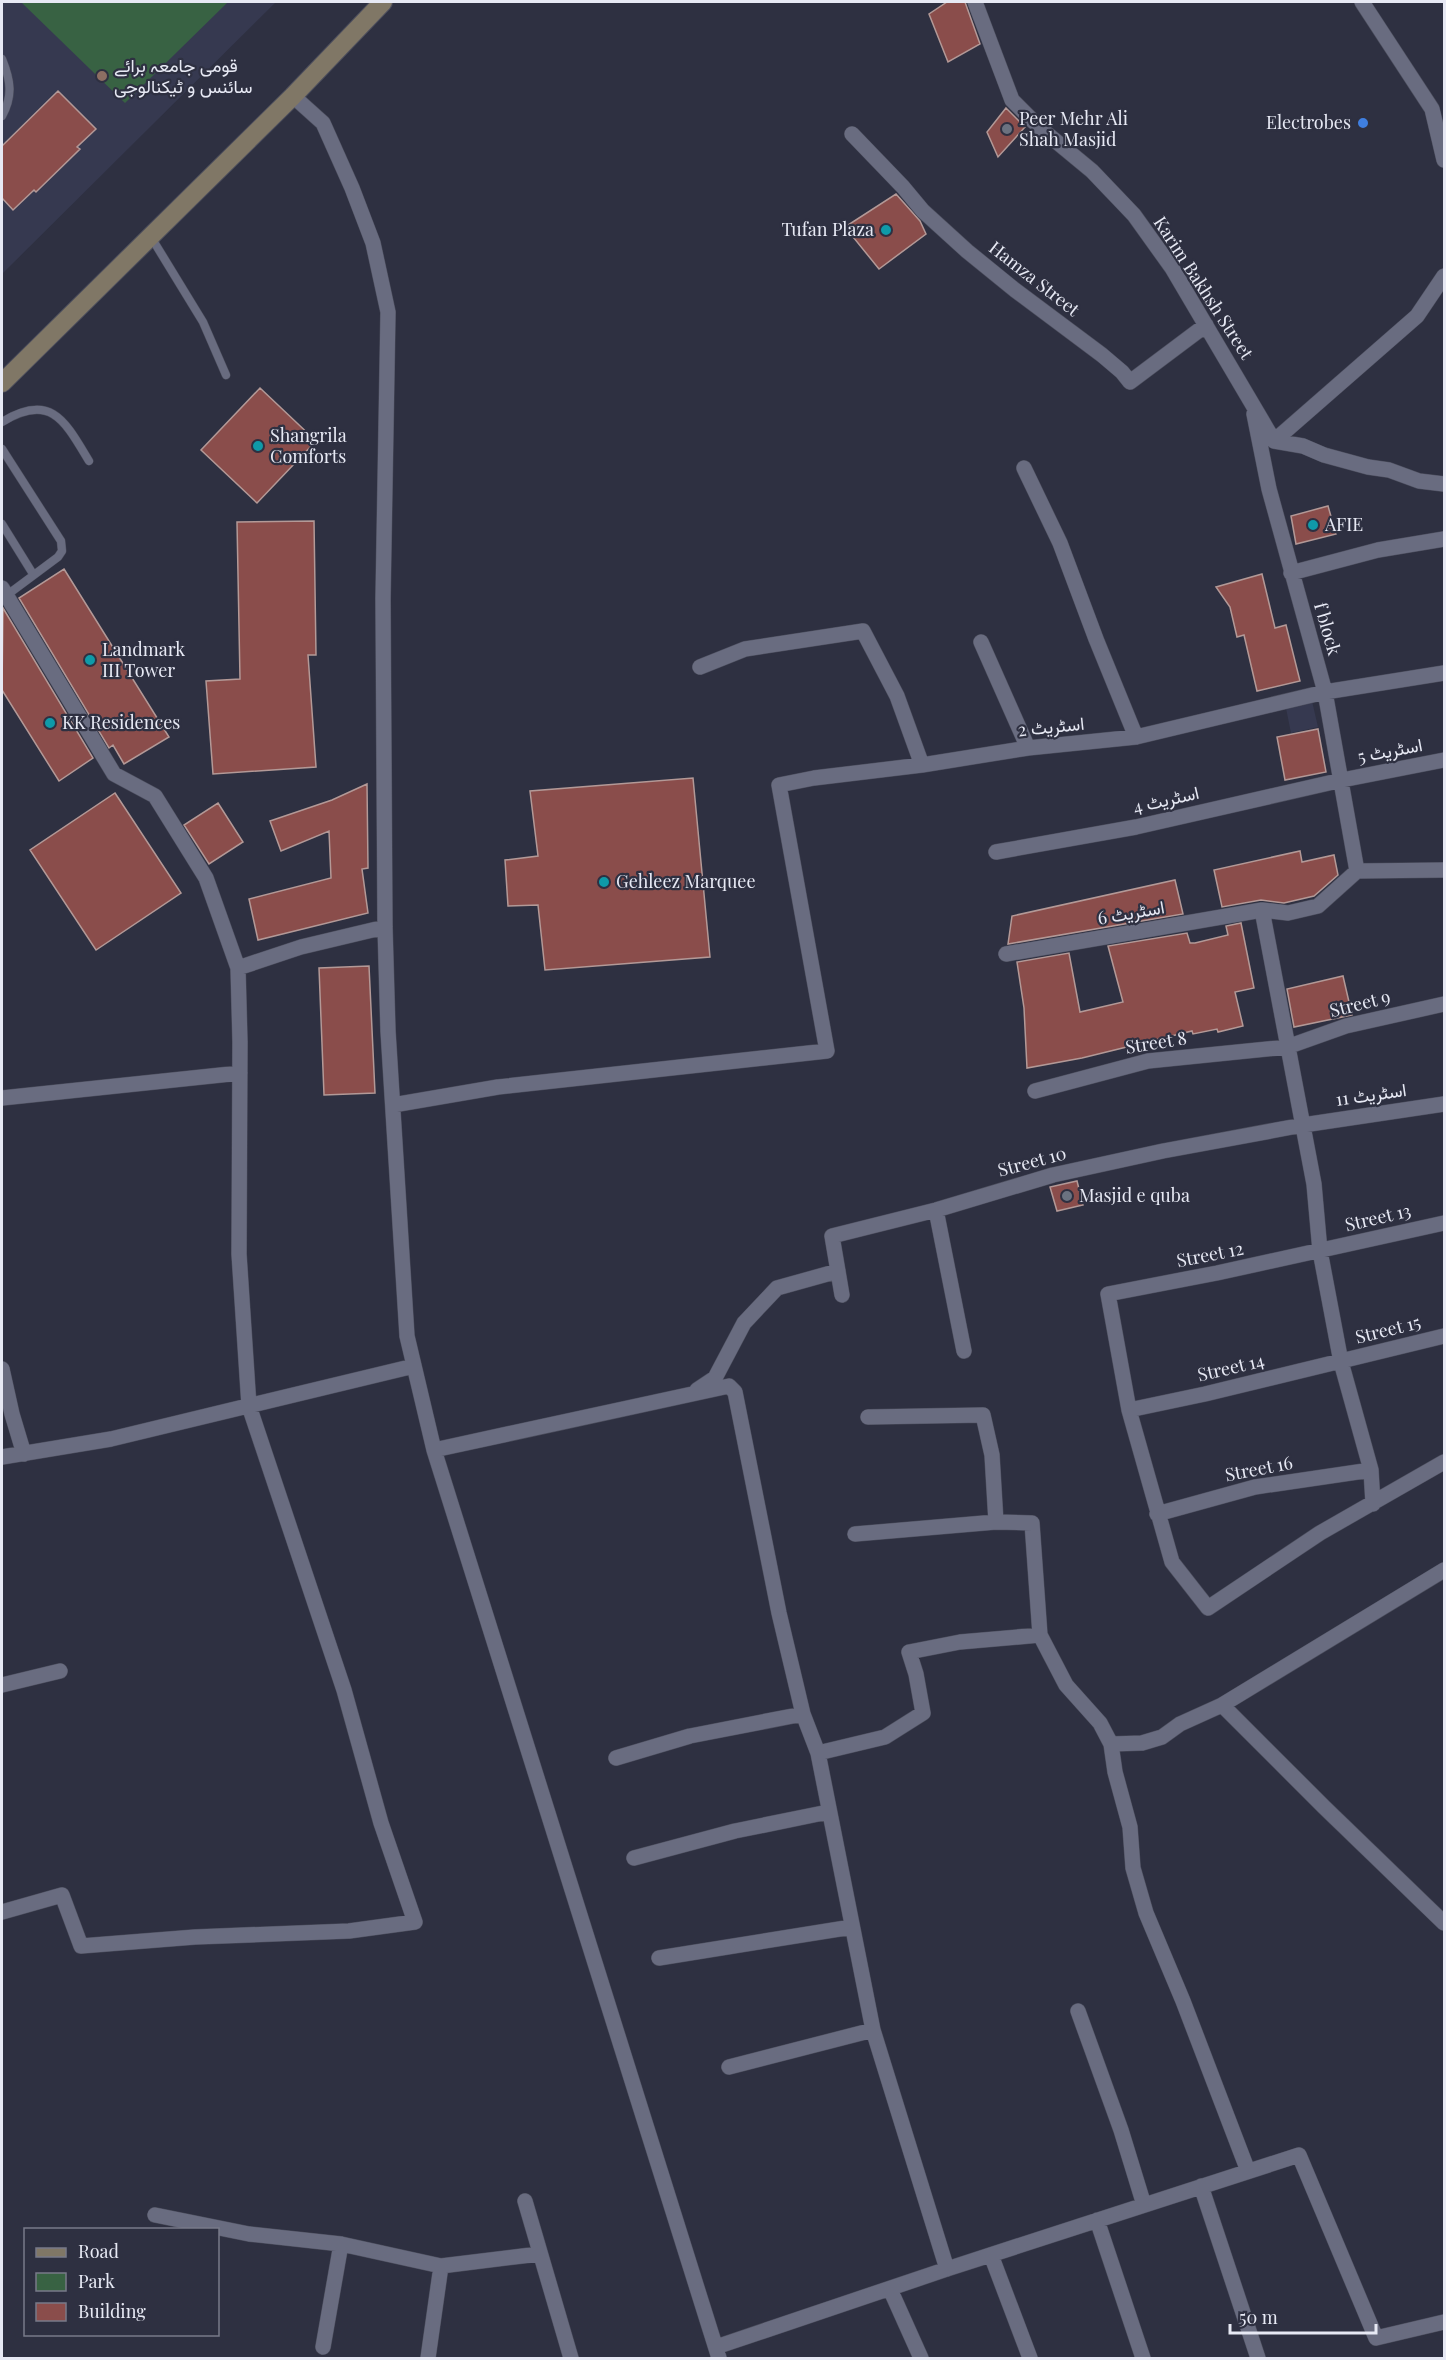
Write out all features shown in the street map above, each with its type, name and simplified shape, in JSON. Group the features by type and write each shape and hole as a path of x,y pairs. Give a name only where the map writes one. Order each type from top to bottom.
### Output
{"main road":[{"path":"2,383 293,96 383,2"}],"street":[{"name":"Karim Bakhsh Street","path":"975,2 1012,100 1040,128 1092,171 1134,215 1172,268 1274,441"},
{"path":"1362,2 1438,109 1444,160"},
{"path":"293,96 323,123 352,188 373,243 388,312 383,600 385,927 407,1336 434,1450 718,2353 947,2269 1299,2155 1376,2338 1444,2322"},
{"name":"Hamza Street","path":"852,134 923,211 967,251 1122,372 1130,382 1206,325"},
{"path":"1274,441 1417,316 1444,276"},
{"name":"f block","path":"1251,399 1269,489 1325,692 1358,871"},
{"path":"1274,441 1302,446 1324,455 1389,470 1419,481 1444,484"},
{"path":"1024,468 1060,543 1136,738"},
{"path":"1291,573 1378,550 1444,539"},
{"path":"2,1911 62,1895 81,1946 195,1937 349,1931 415,1922 381,1823 344,1690 249,1406 239,1254 238,968 206,878 155,796 114,774 4,591"},
{"path":"700,667 744,650 863,631 897,696 921,765"},
{"path":"981,642 1028,748"},
{"name":"اسٹریٹ 2","path":"393,1105 498,1087 827,1052 779,786 814,778 921,765 1028,748 1136,738 1325,692 1444,673"},
{"name":"اسٹریٹ 5","path":"1342,780 1444,760"},
{"name":"اسٹریٹ 4","path":"996,852 1136,827 1342,780"},
{"path":"1358,871 1444,870"},
{"name":"اسٹریٹ 6","path":"1006,954 1262,910 1288,913 1318,906 1358,871"},
{"path":"1262,910 1314,1184 1320,1251 1341,1362 1371,1470 1373,1504"},
{"path":"238,968 301,947 385,927"},
{"name":"Street 9","path":"1287,1047 1346,1026 1444,1004"},
{"name":"Street 8","path":"1035,1091 1148,1061 1287,1047"},
{"path":"2,1098 240,1073"},
{"name":"اسٹریٹ 11","path":"1303,1125 1444,1104"},
{"name":"Street 10","path":"842,1295 832,1236 936,1210 1053,1175 1163,1150 1303,1125"},
{"path":"936,1210 964,1352"},
{"name":"Street 13","path":"1320,1251 1444,1223"},
{"name":"Street 12","path":"1129,1410 1108,1294 1320,1251"},
{"path":"690,1395 715,1377 744,1323 777,1288 838,1271"},
{"name":"Street 15","path":"1341,1362 1444,1336"},
{"name":"Street 14","path":"1129,1410 1341,1362"},
{"path":"2,1457 111,1439 414,1366"},
{"path":"2,1369 24,1454"},
{"path":"434,1450 729,1386 735,1392 780,1614 803,1714 818,1753 873,2030 947,2269"},
{"path":"1129,1410 1172,1562 1208,1608 1320,1533 1444,1462"},
{"path":"868,1417 983,1415 992,1455 996,1522"},
{"name":"Street 16","path":"1157,1514 1255,1488 1371,1470"},
{"path":"855,1534 996,1522 1032,1522 1040,1635 1066,1685 1100,1723 1111,1744 1115,1772 1130,1827 1133,1868 1146,1913 1183,2001 1248,2171"},
{"path":"1111,1744 1142,1743 1162,1737 1180,1724 1222,1705 1444,1570"},
{"path":"818,1753 885,1737 923,1713 916,1674 909,1652 960,1642 1040,1635"},
{"path":"2,1685 60,1671"},
{"path":"1222,1705 1444,1923"},
{"path":"616,1758 690,1736 803,1714"},
{"path":"634,1858 735,1831 828,1812"},
{"path":"659,1959 852,1927"},
{"path":"1078,2010 1121,2130 1144,2205"},
{"path":"729,2067 873,2030"},
{"path":"1201,2186 1258,2358"},
{"path":"525,2201 570,2358"},
{"path":"155,2215 249,2234 341,2244 441,2266 539,2254"},
{"path":"1097,2220 1143,2358"},
{"path":"323,2347 341,2244"},
{"path":"991,2255 1030,2358"},
{"path":"428,2358 441,2266"},
{"path":"890,2289 921,2358"}],"lane":[{"path":"2,59 6,70 10,100 2,116"},
{"path":"150,236 203,322 226,375"},
{"path":"2,422 18,412 28,410 50,412 62,420 89,461"},
{"path":"2,449 61,541 62,551 58,557 4,591"},
{"path":"2,524 33,574"}],"shaded area":[{"name":"قومی جامعہ برائے سائنس و ٹیکنالوجی","path":"2,2 276,2 2,274"},
{"path":"1312,701 1318,727 1291,733 1286,708"}],"green space":[{"path":"21,2 228,2 125,103"}],"building":[{"path":"947,2 965,2 980,44 948,62 929,14"},
{"path":"58,91 96,129 77,147 80,149 36,192 34,190 13,210 2,198 2,146"},
{"name":"Peer Mehr Ali Shah Masjid","path":"1006,108 1025,127 998,157 987,132"},
{"name":"Tufan Plaza","path":"896,194 920,221 926,234 879,269 845,227"},
{"name":"Shangrila Comforts","path":"260,388 316,441 257,503 201,450"},
{"name":"AFIE","path":"1328,506 1336,534 1296,544 1291,516"},
{"path":"314,521 316,655 308,655 316,767 213,774 206,681 240,679 237,522"},
{"name":"Landmark III Tower","path":"64,569 169,737 124,764 113,745 109,748 19,598"},
{"path":"1262,574 1275,628 1286,625 1300,681 1257,691 1244,635 1237,637 1230,607 1216,587"},
{"name":"KK Residences","path":"3,608 93,758 59,781 2,690"},
{"path":"1318,729 1326,772 1285,780 1277,737"},
{"name":"Gehleez Marquee","path":"693,778 710,957 545,970 538,905 508,906 505,860 538,856 530,791"},
{"path":"367,784 368,868 362,869 368,913 258,940 249,899 331,878 329,831 281,851 270,821 332,800"},
{"path":"115,793 181,893 96,950 30,850"},
{"path":"218,803 243,842 209,864 184,825"},
{"path":"1300,851 1302,862 1334,855 1338,875 1314,896 1284,903 1261,900 1222,907 1214,870"},
{"path":"1175,880 1183,914 1008,944 1012,916"},
{"path":"1241,923 1254,988 1235,992 1243,1026 1218,1032 1217,1029 1193,1034 1192,1031 1082,1058 1027,1068 1024,1008 1017,962 1069,953 1080,1012 1123,1002 1108,946 1187,933 1190,943 1195,943 1228,935 1226,926"},
{"path":"369,966 375,1093 324,1095 319,968"},
{"path":"1343,976 1352,1015 1294,1027 1287,989"},
{"name":"Masjid e quba","path":"1077,1181 1083,1205 1057,1211 1050,1187"}],"place":[{"name":"قومی جامعہ برائے سائنس و ٹیکنالوجی","path":"102,76"},
{"name":"Electrobes","path":"1363,123"},
{"name":"Peer Mehr Ali Shah Masjid","path":"1007,129"},
{"name":"Tufan Plaza","path":"886,230"},
{"name":"Shangrila Comforts","path":"258,446"},
{"name":"AFIE","path":"1313,525"},
{"name":"Landmark III Tower","path":"90,660"},
{"name":"KK Residences","path":"50,723"},
{"name":"Gehleez Marquee","path":"604,882"},
{"name":"Masjid e quba","path":"1067,1196"}]}
